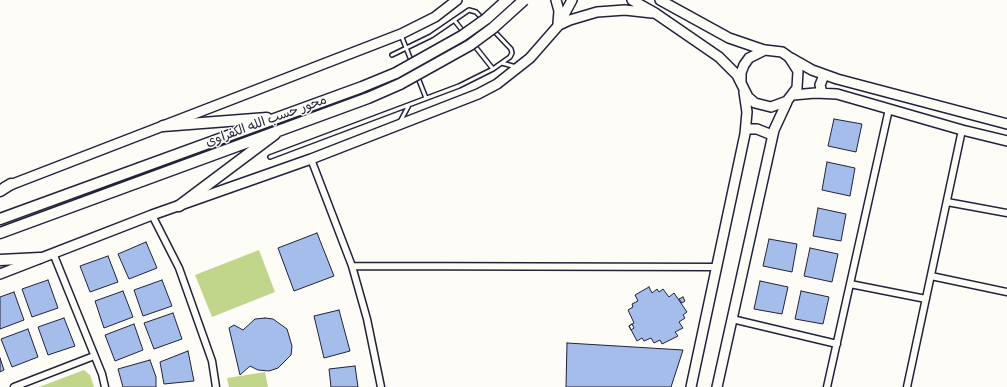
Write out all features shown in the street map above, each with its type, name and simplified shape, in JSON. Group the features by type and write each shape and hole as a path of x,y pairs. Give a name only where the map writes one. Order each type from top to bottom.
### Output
{"main road":[{"name":"محور حسب الله الكفراوى","path":"0,219 362,87 396,73 462,36 486,19 507,0"},
{"name":"محور حسب الله الكفراوى","path":"0,233 368,98 400,84 470,45 493,28 524,0"},
{"path":"163,126 279,117"},
{"path":"178,206 284,128"},
{"path":"0,190 11,184"},
{"path":"0,260 40,258"}],"street":[{"path":"11,184 401,34 435,17 457,0"},
{"path":"556,0 559,11 558,26"},
{"path":"0,274 152,215 311,159 478,94 497,84 520,67 545,43 558,26 572,0"},
{"path":"632,0 655,13 713,52 726,63 742,86 748,98 763,106 780,105 790,98 822,93 837,94 962,130 1007,140"},
{"path":"661,0 729,38 765,50 782,52 824,75 939,108 1007,124"},
{"path":"558,26 570,20 597,12 625,10 655,13"},
{"path":"691,387 746,129 747,112 741,74 744,65 750,58 765,50"},
{"path":"717,387 772,135 777,120 797,88 798,75 794,63 789,57"},
{"path":"822,93 820,86 824,75"},
{"path":"827,387 889,108"},
{"path":"746,129 762,130 772,135"},
{"path":"907,387 962,130"},
{"path":"311,159 352,266 367,319 381,387"},
{"path":"947,202 1007,213"},
{"path":"152,215 179,268 212,361 216,387"},
{"path":"53,253 105,387"},
{"path":"352,266 717,267"},
{"path":"931,276 1007,292"},
{"path":"850,284 926,299"},
{"path":"732,319 837,344"},
{"path":"14,387 94,356"}],"lane":[{"path":"270,157 459,86 493,69 512,55 511,49 473,10 466,11 431,36 392,55"},
{"path":"454,20 493,69"},
{"path":"401,34 426,98"},
{"path":"502,63 520,67"},
{"path":"399,124 409,105"}],"green space":[{"path":"259,250 275,292 212,317 195,275"},
{"path":"84,370 90,375 94,387 39,387"},
{"path":"265,372 268,387 229,387 227,378"}],"building":[{"path":"834,119 862,124 856,152 828,146"},
{"path":"827,162 855,168 850,196 822,190"},
{"path":"818,208 846,214 841,241 813,236"},
{"path":"317,233 334,276 294,291 278,248"},
{"path":"769,239 797,244 792,272 763,266"},
{"path":"146,242 157,268 129,279 118,254"},
{"path":"810,248 838,254 832,282 804,276"},
{"path":"108,256 118,282 90,292 80,266"},
{"path":"48,280 58,308 32,317 22,289"},
{"path":"162,280 172,306 143,316 134,290"},
{"path":"760,281 788,287 782,314 754,309"},
{"path":"649,287 652,293 657,289 659,292 663,289 669,297 674,293 687,312 683,315 685,318 679,322 683,328 675,332 678,336 662,344 660,340 654,343 651,338 644,341 642,338 637,341 629,326 634,323 628,310 633,307 632,304 638,301 635,295"},
{"path":"123,291 133,317 104,328 95,301"},
{"path":"801,291 829,297 823,324 795,319"},
{"path":"14,292 24,320 0,329 0,297"},
{"path":"683,297 685,301 682,303 679,299"},
{"path":"339,310 350,351 324,358 314,316"},
{"path":"173,313 182,339 154,349 144,323"},
{"path":"64,318 75,346 48,355 38,327"},
{"path":"255,319 273,319 287,329 292,346 291,355 278,368 269,371 258,370 250,366 240,375 229,328 234,325 243,330"},
{"path":"134,324 143,350 115,361 105,335"},
{"path":"632,324 634,328 631,330 629,326"},
{"path":"28,329 38,357 12,367 1,339"},
{"path":"567,343 683,350 671,387 566,387"},
{"path":"188,351 194,381 164,384 160,362"},
{"path":"0,358 4,370 0,372"},
{"path":"150,360 156,377 156,387 123,387 118,369"},
{"path":"355,366 358,387 331,387 329,369"}]}
